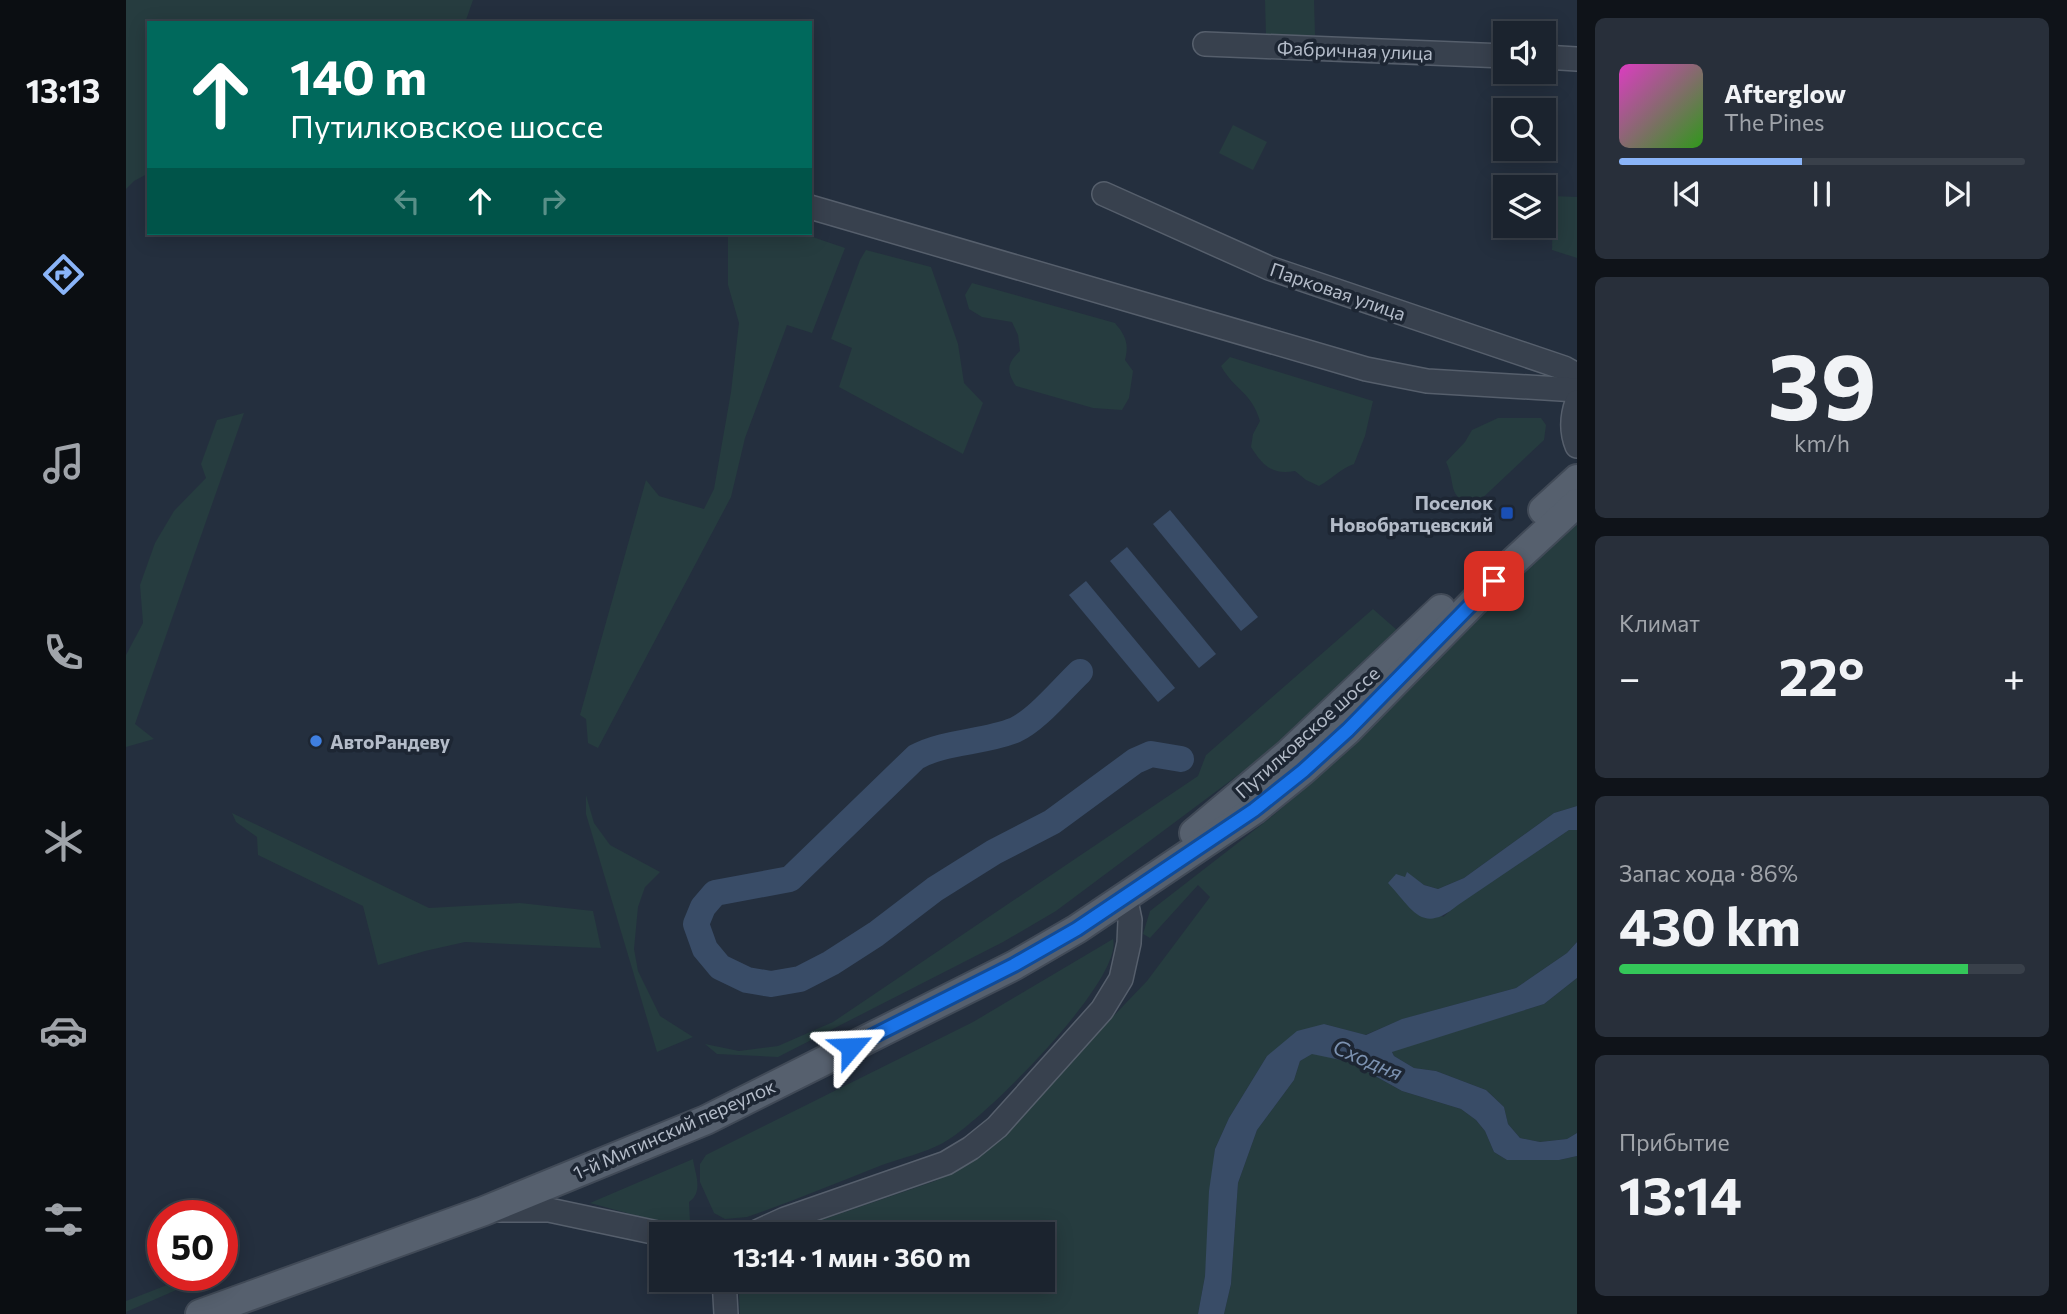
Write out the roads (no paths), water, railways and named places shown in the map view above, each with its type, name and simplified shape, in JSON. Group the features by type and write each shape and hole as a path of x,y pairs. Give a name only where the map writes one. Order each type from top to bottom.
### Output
{"main road":[{"name":"Путилковское шоссе","path":"1125,895 1210,818 1288,754 1577,478"},
{"name":"Путилковское шоссе","path":"1125,895 1254,810 1303,771 1348,730 1512,563 1577,503"},
{"name":"1-й Митинский переулок","path":"200,1314 484,1211 713,1116 1014,965 1077,929 1125,895"}],"street":[{"name":"Фабричная улица","path":"1205,44 1493,56"},
{"path":"1556,58 1577,59"},
{"name":"Парковая улица","path":"1104,194 1269,268 1564,368 1577,375"},
{"path":"812,208 1366,369 1427,382 1577,390"},
{"path":"1577,402 1573,419 1577,446"},
{"path":"778,1222 946,1163 971,1148 997,1127 1102,1010 1121,979 1129,943 1130,920 1125,895"},
{"path":"484,1211 549,1210 649,1231"},
{"path":"725,1292 726,1314"}],"water":[{"path":"1170,510 1258,617 1241,631 1153,524"},
{"path":"1127,547 1216,654 1199,668 1110,561"},
{"path":"1086,581 1175,688 1158,702 1069,595"},
{"path":"1577,806 1577,830 1569,830 1446,914 1435,918 1419,915 1388,883 1396,874 1405,877 1407,872 1424,885 1438,889 1464,878 1554,813"},
{"name":"Сходня","path":"1577,942 1577,978 1544,1004 1392,1052 1414,1068 1436,1071 1486,1090 1504,1107 1508,1124 1520,1138 1540,1142 1567,1139 1577,1133 1577,1156 1559,1160 1507,1160 1494,1152 1485,1131 1461,1109 1402,1091 1350,1062 1312,1054 1300,1061 1294,1080 1257,1130 1238,1183 1231,1284 1224,1314 1198,1314 1205,1276 1209,1191 1215,1149 1229,1118 1267,1056 1297,1031 1324,1024 1366,1035 1402,1019 1516,988 1567,953"}],"waterway":[{"path":"1080,672 1040,712 1015,730 939,748 916,757 790,879 715,893 703,907 696,924 705,949 720,967 747,980 771,984 800,979 876,934 935,889 994,852 1052,822 1135,761 1151,754 1181,759"}],"place":[{"name":"Поселок Новобратцевский","path":"1507,513"},
{"name":"АвтоРандеву","path":"316,741"}]}
